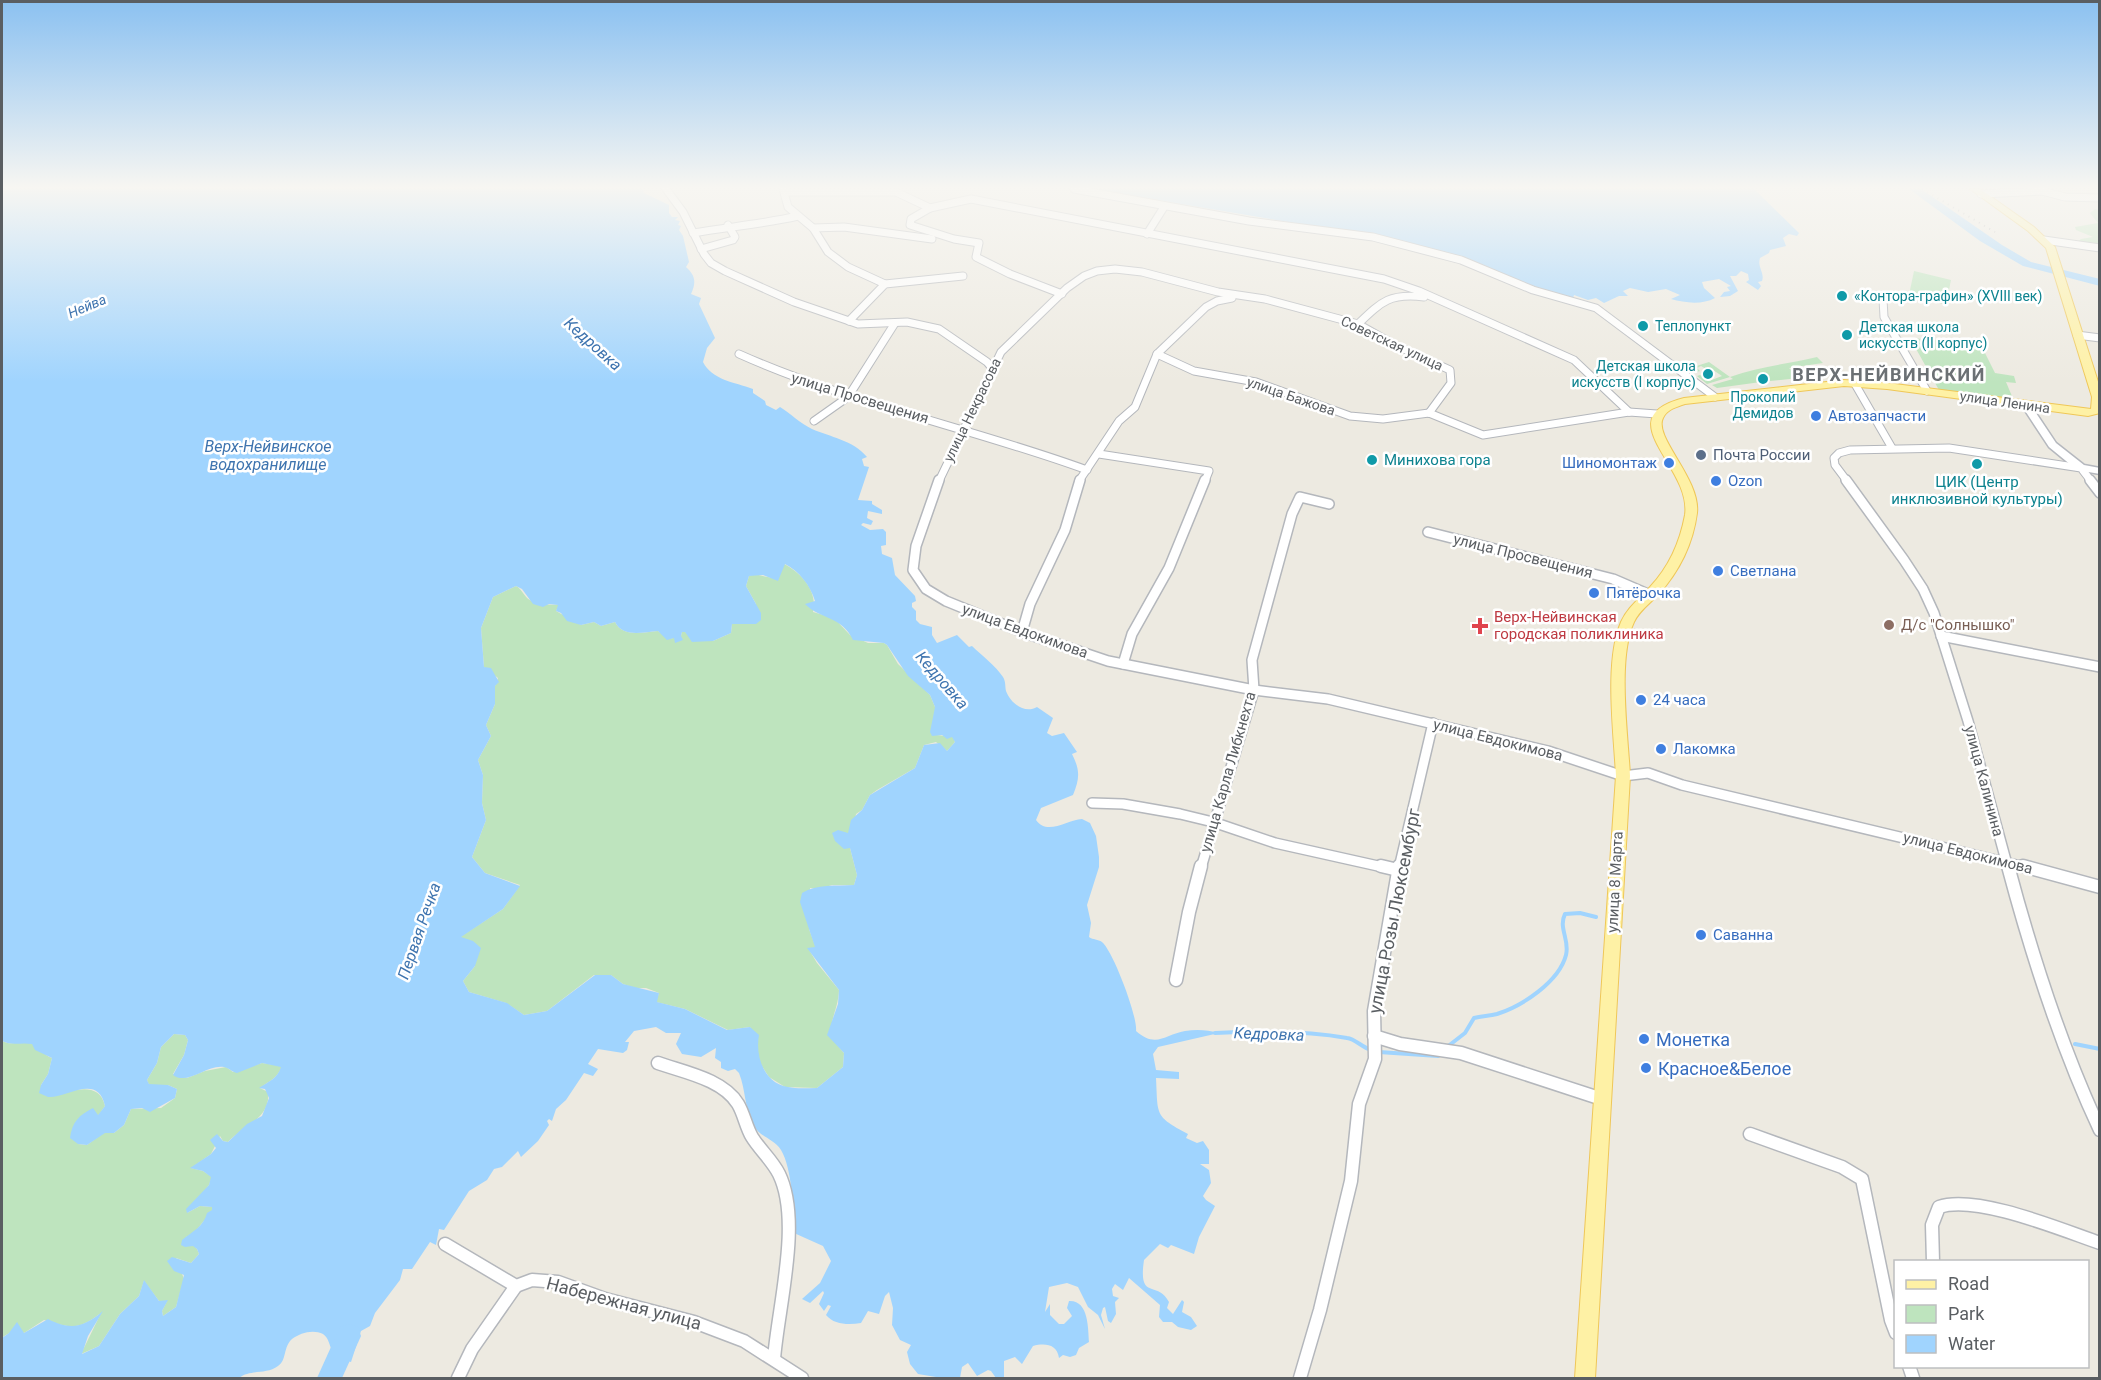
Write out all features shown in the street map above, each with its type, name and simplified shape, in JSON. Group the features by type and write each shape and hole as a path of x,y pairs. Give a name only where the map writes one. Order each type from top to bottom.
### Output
{"main road":[{"path":"2054,253 2097,397 2098,412"},
{"name":"улица Ленина","path":"1657,414 1676,403 1831,384 1856,384 1927,391 2027,406 2088,413 2098,412"},
{"name":"улица 8 Марта","path":"1585,1378 1623,776 1620,678 1622,649 1628,621 1677,560 1691,511 1690,493 1684,478 1657,432 1655,423 1657,414"}],"street":[{"path":"704,253 711,263 739,279 794,302 849,321 870,326 895,323 924,325 946,332 992,368"},
{"path":"830,253 856,272 885,284 963,276"},
{"path":"977,253 976,256 1010,274 1062,294"},
{"path":"1252,253 1364,274 1406,286 1579,363 1629,412"},
{"path":"1436,253 1461,260 1533,290 1596,308 1715,397"},
{"name":"улица Некрасова","path":"913,566 916,546 939,480 992,368 1008,344 1062,294 1088,274 1108,269"},
{"name":"Советская улица","path":"1108,269 1142,272 1243,297 1262,298 1358,324 1395,345 1450,370 1451,383 1429,413"},
{"path":"849,321 885,284"},
{"path":"1358,324 1388,297 1405,295 1432,298"},
{"path":"1022,633 1030,604 1068,521 1076,488 1119,421 1135,406 1157,354 1178,331 1210,304 1227,298 1243,297"},
{"path":"1883,299 1881,307 1884,317 1927,391"},
{"path":"814,421 848,397 895,323"},
{"path":"2077,335 2100,338"},
{"name":"улица Просвещения","path":"739,354 793,378 848,397 1045,454 1087,470"},
{"name":"улица Бажова","path":"1157,354 1194,370 1256,382 1350,416 1383,419 1429,413"},
{"path":"1856,384 1892,448 1958,449 2100,471"},
{"path":"2027,406 2052,445 2081,468 2100,493"},
{"name":"улица Ленина","path":"1429,413 1473,433 1486,435 1629,412 1657,414"},
{"name":"улица Калинина","path":"1892,448 1839,453 1834,458 1835,465 1923,589 1934,613 1968,721 2004,861 2034,963 2075,1075 2100,1130"},
{"path":"1099,454 1209,471 1169,568 1132,634 1123,664"},
{"name":"улица Карла Либкнехта","path":"1176,980 1189,912 1213,822 1254,690 1252,669 1254,651 1292,514 1300,497 1329,504"},
{"name":"улица Просвещения","path":"1428,532 1613,579 1650,595"},
{"name":"улица Евдокимова","path":"913,566 918,580 937,596 1022,633 1091,656 1254,690 1328,699 1433,723 1548,751 1623,776 1648,773 1693,787 2004,861 2100,887"},
{"path":"1941,636 2100,667"},
{"name":"улица Розы Люксембург","path":"1300,1378 1320,1310 1347,1200 1360,1095 1375,1045 1374,1011 1398,870 1433,723"},
{"path":"1092,803 1123,804 1213,822 1275,843 1398,870"},
{"path":"1375,1045 1400,1044 1461,1053 1602,1099"},
{"path":"658,1063 716,1085 729,1094 739,1106 749,1133 778,1173 783,1184 788,1211 774,1359"},
{"path":"1750,1134 1842,1167 1862,1179 1894,1328"},
{"path":"1933,1260 1934,1212 1941,1204 1950,1202 1979,1205 2100,1243"},
{"path":"445,1244 516,1286 478,1340 458,1378"},
{"name":"Набережная улица","path":"516,1286 532,1280 558,1282 605,1299 716,1329 744,1341 802,1378"}],"green space":[{"path":"1914,271 1951,280 1946,305 1909,295"},
{"path":"1910,338 1980,343 1995,373 2014,376 2016,383 2006,382 2014,401 1939,390"},
{"path":"1817,357 1823,363 1789,368 1800,378 1770,381 1768,377 1760,376 1758,378 1761,382 1717,388 1712,385 1733,379 1730,377"},
{"path":"1709,362 1730,377 1707,384 1697,376 1700,375 1709,381 1722,376 1710,368 1706,369 1701,366 1697,368 1700,371 1693,373 1687,369"},
{"path":"784,564 797,572 811,590 813,612 834,618 850,635 868,643 887,645 898,664 930,695 935,707 937,735 953,737 955,742 947,751 936,742 924,745 915,768 870,795 862,810 856,814 850,848 857,875 854,885 810,888 809,929 816,948 808,948 839,990 832,1029 837,1044 844,1053 843,1067 817,1088 785,1087 769,1077 758,1060 757,1044 750,1027 728,1030 685,1009 656,1002 659,993 623,984 611,975 594,975 547,1011 524,1015 506,1003 469,992 463,981 475,966 460,937 503,909 520,885 485,873 472,857 486,820 482,803 483,775 478,760 491,736 486,725 495,704 495,686 498,678 484,667 481,628 493,597 516,586 533,602 559,605 556,611 581,625 594,622 601,626 615,622 628,632 658,631 669,639 681,636 682,632 685,632 713,641 731,633 732,624 756,624 756,604 746,586 749,576 778,577"},
{"path":"174,1034 185,1035 188,1040 184,1055 173,1074 187,1078 205,1071 226,1067 233,1072 262,1063 282,1066 276,1076 260,1088 268,1092 268,1101 261,1115 228,1142 223,1141 220,1136 211,1154 191,1168 203,1171 212,1177 209,1185 187,1213 200,1206 212,1207 213,1210 193,1234 186,1237 199,1254 191,1263 176,1258 184,1279 176,1307 163,1316 162,1311 167,1301 159,1301 144,1281 139,1296 120,1314 99,1346 81,1354 101,1313 86,1323 74,1326 44,1320 24,1333 13,1332 2,1338 2,1041 31,1043 52,1058 48,1074 41,1085 58,1095 86,1089 98,1093 105,1106 78,1144 87,1145 105,1132 114,1133 124,1125 131,1109 161,1108 175,1098 177,1089 168,1085 149,1085 147,1080 157,1063 161,1047"}],"water":[{"name":"Верх-Нейвинское водохранилище","path":"2,253 687,253 689,262 686,267 692,273 694,280 691,294 701,298 699,304 715,338 707,348 703,362 707,368 724,380 753,389 753,393 765,401 766,405 776,410 780,407 808,427 848,443 867,457 862,459 864,466 869,467 858,500 872,501 872,504 882,510 882,514 868,511 867,518 873,521 871,525 863,523 861,525 870,530 883,529 886,532 886,545 881,546 882,554 892,558 895,575 915,596 916,601 912,603 912,607 916,611 916,620 920,624 932,627 932,635 937,643 957,635 969,647 972,646 1003,677 1008,696 1015,704 1028,709 1037,707 1053,718 1047,733 1052,736 1064,733 1077,752 1072,754 1078,774 1073,795 1041,808 1036,820 1046,827 1082,819 1090,823 1096,836 1099,867 1087,905 1091,923 1089,937 1102,942 1118,970 1133,1012 1136,1031 1155,1040 1189,1030 1219,1033 1158,1047 1153,1054 1156,1070 1179,1072 1179,1079 1156,1078 1158,1107 1163,1118 1188,1134 1186,1138 1197,1143 1203,1141 1209,1150 1209,1164 1200,1164 1209,1170 1211,1183 1203,1196 1215,1206 1199,1237 1194,1254 1171,1245 1168,1248 1160,1244 1144,1260 1144,1281 1146,1286 1164,1295 1169,1302 1167,1308 1173,1314 1182,1300 1184,1302 1182,1312 1191,1317 1197,1326 1191,1330 1178,1327 1172,1322 1163,1322 1159,1317 1160,1305 1129,1278 1123,1290 1115,1284 1112,1289 1113,1296 1119,1298 1115,1302 1116,1314 1111,1323 1108,1321 1105,1307 1103,1308 1101,1315 1105,1329 1098,1315 1088,1307 1078,1287 1067,1283 1049,1287 1045,1312 1050,1304 1050,1315 1059,1324 1064,1324 1072,1316 1067,1308 1069,1301 1076,1302 1084,1310 1088,1323 1089,1342 1079,1348 1076,1355 1070,1357 1063,1355 1059,1358 1053,1347 1037,1345 1033,1346 1022,1364 1015,1357 1004,1361 1004,1378 996,1378 988,1370 977,1376 968,1363 962,1367 960,1378 918,1374 910,1364 907,1352 911,1345 900,1340 892,1325 893,1308 889,1292 885,1296 879,1314 868,1311 861,1323 856,1324 842,1324 826,1315 831,1306 828,1305 824,1311 819,1304 823,1291 810,1303 802,1299 820,1283 831,1261 823,1246 794,1233 790,1179 781,1150 754,1126 748,1113 739,1073 735,1069 728,1071 721,1068 721,1062 715,1058 716,1048 701,1057 682,1054 676,1044 681,1033 666,1033 656,1027 634,1031 625,1042 629,1042 627,1050 623,1053 598,1049 588,1064 598,1069 593,1076 584,1073 566,1100 556,1109 552,1121 549,1119 547,1121 549,1125 538,1141 521,1157 518,1151 502,1167 494,1169 487,1180 469,1191 444,1230 439,1229 436,1245 430,1242 412,1269 403,1269 400,1280 375,1313 370,1326 361,1331 351,1362 335,1354 327,1337 323,1334 311,1332 303,1333 289,1342 283,1360 278,1366 239,1378 2,1378 2,1338 17,1322 24,1333 48,1319 64,1325 77,1326 90,1321 103,1311 88,1336 82,1354 99,1346 120,1314 139,1296 144,1280 159,1301 168,1300 162,1311 163,1316 176,1307 184,1275 174,1271 167,1261 172,1257 191,1263 199,1254 193,1246 181,1245 182,1240 200,1225 207,1213 212,1210 212,1207 200,1206 187,1213 186,1209 209,1185 211,1177 203,1171 190,1168 216,1148 210,1140 217,1134 223,1141 228,1142 247,1124 262,1116 269,1098 265,1089 259,1088 275,1077 281,1067 262,1063 237,1073 218,1067 191,1077 179,1078 173,1075 184,1055 188,1040 185,1035 174,1034 161,1047 157,1063 147,1080 149,1084 168,1085 177,1089 175,1098 150,1112 142,1108 131,1109 124,1125 114,1133 105,1133 87,1145 78,1144 70,1138 71,1132 74,1123 84,1113 93,1108 98,1115 105,1106 101,1096 96,1091 88,1089 55,1097 39,1093 48,1074 52,1058 35,1050 32,1044 2,1041","holes":["785,564 799,575 810,589 815,601 805,604 811,609 843,626 853,640 887,645 908,676 930,695 935,707 930,732 932,736 942,735 947,739 952,737 955,742 947,751 940,743 924,745 915,768 870,795 862,810 851,820 848,833 838,830 832,833 835,841 844,849 850,848 857,875 854,885 820,887 802,893 800,902 815,947 807,948 839,990 838,1004 827,1035 844,1053 843,1067 817,1088 795,1088 780,1084 773,1080 763,1067 758,1051 759,1035 750,1027 727,1030 685,1009 657,1002 659,993 623,984 611,975 595,975 547,1011 524,1015 507,1003 469,992 463,981 475,966 481,948 473,941 461,937 503,909 520,886 485,873 472,857 486,820 482,803 483,775 478,760 491,736 486,725 495,704 495,686 499,682 491,668 484,667 481,628 493,597 516,586 522,589 533,604 543,607 549,604 558,605 556,611 561,613 567,621 581,625 594,622 601,626 615,622 628,632 658,631 667,640 674,638 675,643 683,640 682,632 685,632 692,642 713,641 731,633 732,624 756,624 761,620 761,613 746,586 749,576 763,575 778,581"]},
{"path":"1444,253 1768,253 1760,258 1759,264 1763,278 1758,282 1761,286 1758,290 1746,282 1749,280 1748,274 1741,271 1736,276 1730,276 1738,291 1730,296 1720,297 1724,292 1730,291 1727,287 1731,286 1719,279 1702,282 1704,288 1715,298 1705,302 1671,299 1680,295 1666,289 1648,292 1630,288 1623,291 1628,296 1619,296 1604,303 1596,298 1588,300 1574,295 1573,298 1552,292"}],"waterway":[{"name":"Нейва","path":"2007,253 2045,270 2100,283"},
{"name":"Кедровка","path":"1447,1047 1465,1033 1474,1018 1497,1014 1517,1005 1538,992 1556,974 1567,950 1563,924 1565,914 1580,913 1596,917"},
{"name":"Кедровка","path":"1215,1033 1315,1034 1350,1039 1372,1050"},
{"name":"Кедровка","path":"2075,1044 2100,1049"},
{"name":"Кедровка","path":"1379,1052 1438,1056"},
{"name":"Первая Речка","path":"329,1378 349,1336"}],"place":[{"name":"«Контора-графин» (XVIII век)","path":"1842,296"},
{"name":"Теплопункт","path":"1643,326"},
{"name":"Детская школа искусств (II корпус)","path":"1847,335"},
{"name":"Детская школа искусств (I корпус)","path":"1708,374"},
{"name":"Прокопий Демидов","path":"1763,379"},
{"name":"Автозапчасти","path":"1816,416"},
{"name":"Почта России","path":"1701,455"},
{"name":"Минихова гора","path":"1372,460"},
{"name":"Шиномонтаж","path":"1669,463"},
{"name":"ЦИК (Центр инклюзивной культуры)","path":"1977,464"},
{"name":"Ozon","path":"1716,481"},
{"name":"Светлана","path":"1718,571"},
{"name":"Пятёрочка","path":"1594,593"},
{"name":"Д/с \"Солнышко\"","path":"1889,625"},
{"name":"Верх-Нейвинская городская поликлиника","path":"1480,626"},
{"name":"24 часа","path":"1641,700"},
{"name":"Лакомка","path":"1661,749"},
{"name":"Саванна","path":"1701,935"},
{"name":"Монетка","path":"1644,1039"},
{"name":"Красное&Белое","path":"1646,1068"}],"district":[{"name":"ВЕРХ-НЕЙВИНСКИЙ","path":"1889,374"}]}
